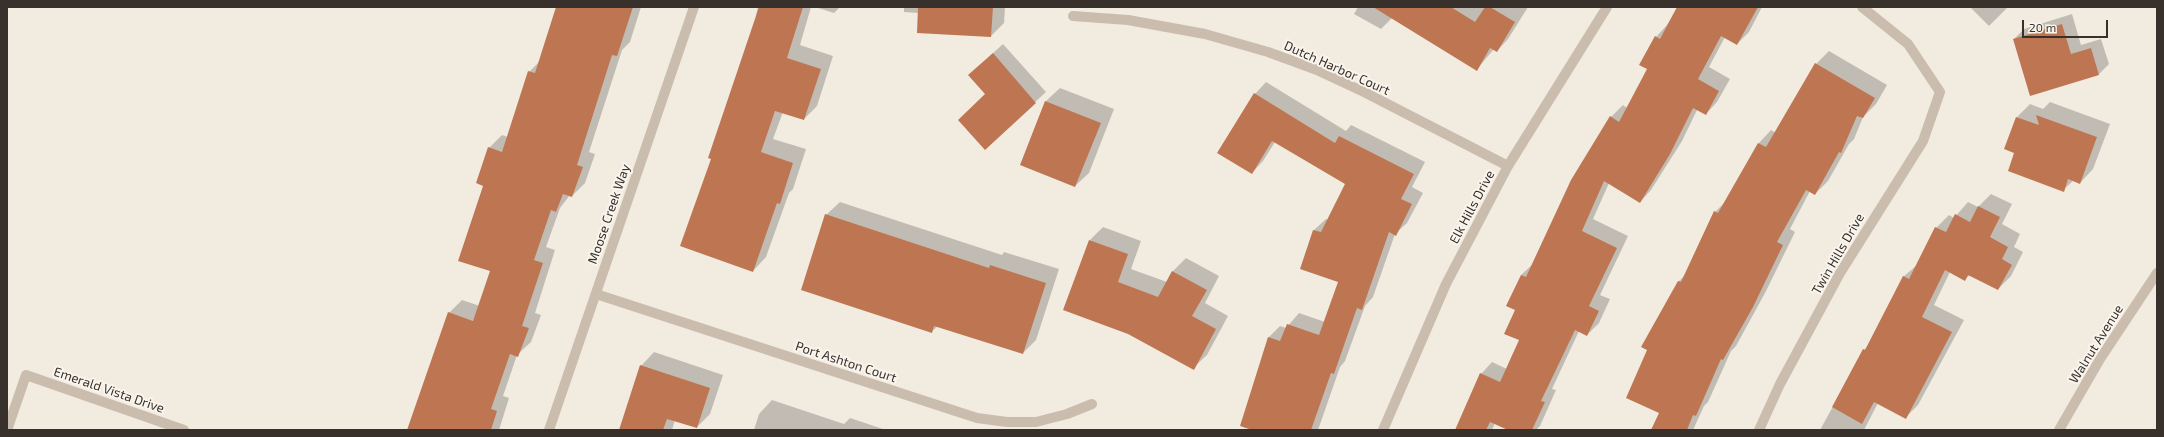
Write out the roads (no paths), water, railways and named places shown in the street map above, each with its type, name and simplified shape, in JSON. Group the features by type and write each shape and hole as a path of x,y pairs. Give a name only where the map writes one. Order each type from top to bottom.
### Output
{"street":[{"name":"Moose Creek Way","path":"549,430 694,7"},
{"name":"Elk Hills Drive","path":"1383,430 1446,284 1508,166 1607,7"},
{"name":"Twin Hills Drive","path":"1759,430 1780,384 1840,273 1923,141 1940,92 1908,44 1862,7"},
{"name":"Dutch Harbor Court","path":"1073,16 1128,20 1205,34 1268,52 1317,70 1364,92 1508,166"},
{"name":"Walnut Avenue","path":"2059,430 2100,359 2157,273"},
{"name":"Port Ashton Court","path":"596,294 977,418 1007,422 1036,422 1067,414 1092,404"},
{"name":"Emerald Vista Drive","path":"7,430 26,375 184,430"}]}
